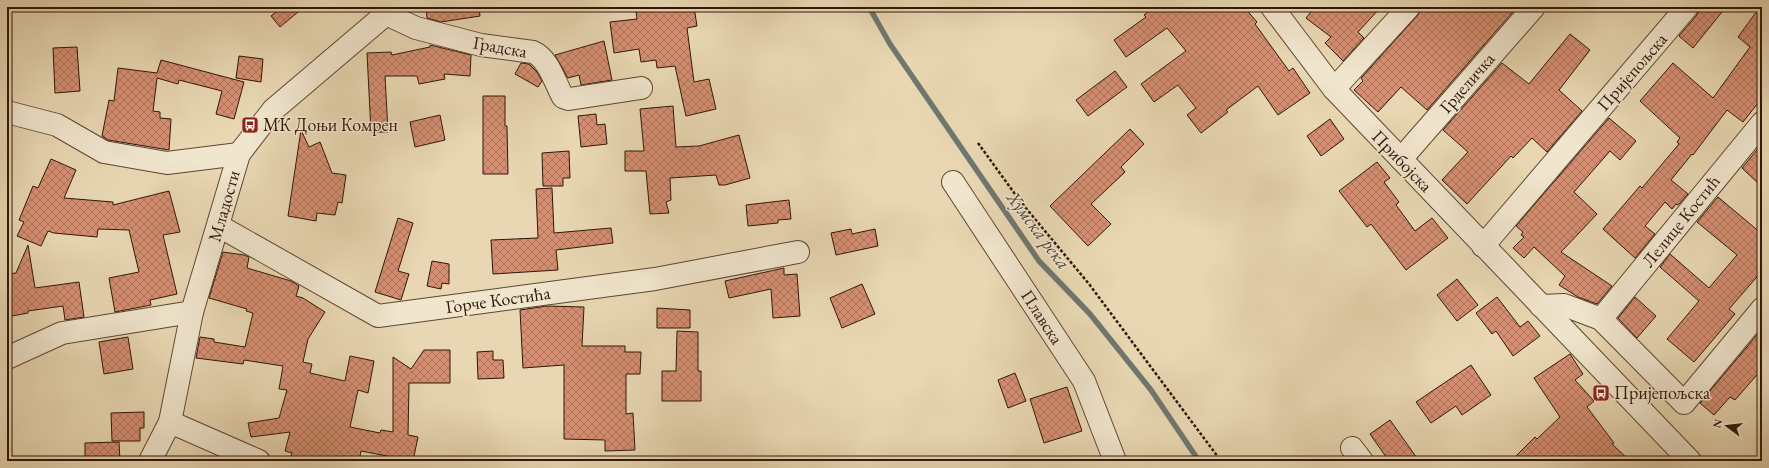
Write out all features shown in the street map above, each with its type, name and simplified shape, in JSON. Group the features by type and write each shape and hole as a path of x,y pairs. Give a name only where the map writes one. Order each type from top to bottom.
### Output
{"street":[{"path":"1334,89 1409,7"},
{"name":"Грделичка","path":"1400,159 1534,7"},
{"name":"Пријепољска","path":"1483,246 1687,7"},
{"name":"Прибојска","path":"1276,8 1334,89 1690,461"},
{"name":"Градска","path":"388,11 416,28 481,44 533,52 539,55 545,63 563,97 569,99 641,88"},
{"name":"Младости","path":"150,461 170,422 192,312 239,154 273,110 388,11"},
{"path":"7,112 58,125 104,152 167,163 239,154"},
{"name":"Лелице Костић","path":"1601,319 1762,122"},
{"name":"Плавска","path":"952,182 1084,381 1115,461"},
{"name":"Горче Костића","path":"218,226 378,316 655,279 798,252"},
{"path":"1541,306 1564,305 1601,319 1684,402 1762,309"},
{"path":"7,358 62,332 192,312"},
{"path":"170,422 259,461"}],"path":[{"path":"978,143 1020,201 1089,284 1221,461"}],"building":[{"path":"282,7 304,7 280,27 271,16"},
{"path":"426,7 479,7 480,16 441,22 427,18"},
{"path":"651,7 694,7 697,26 687,28 694,82 709,79 716,109 686,116 675,66 657,68 656,60 641,62 639,49 614,53 610,22 637,19 636,11 651,9"},
{"path":"1154,7 1244,7 1257,22 1255,24 1289,71 1293,68 1310,93 1278,115 1258,86 1226,110 1228,112 1201,133 1187,115 1196,108 1178,85 1154,102 1141,84 1186,51 1167,28 1126,57 1114,40 1146,17 1144,15"},
{"path":"1315,7 1381,7 1358,32 1364,38 1343,61 1325,43 1331,37 1306,18"},
{"path":"1421,7 1517,7 1427,110 1401,87 1378,112 1354,90 1363,81 1361,78 1418,15"},
{"path":"1699,7 1726,7 1693,48 1679,36 1697,15"},
{"path":"1760,7 1762,7 1762,98 1743,122 1727,110 1693,155 1692,154 1671,180 1688,194 1672,209 1665,202 1645,226 1655,234 1635,258 1603,229 1640,186 1642,188 1679,144 1677,142 1680,138 1640,101 1673,63 1713,98 1750,47 1738,37"},
{"path":"1570,34 1590,50 1559,90 1582,111 1547,152 1532,138 1513,158 1511,156 1467,204 1442,180 1468,152 1443,130 1502,63 1529,84"},
{"path":"604,41 612,80 581,85 579,75 568,78 555,55"},
{"path":"430,45 471,55 470,76 444,74 445,79 419,84 417,76 385,76 388,132 371,132 367,53 391,52 392,55 430,47"},
{"path":"77,47 80,91 55,93 53,48"},
{"path":"239,56 263,59 261,82 236,78"},
{"path":"161,60 244,82 234,119 216,114 222,91 179,80 178,84 157,78 153,111 160,112 160,118 171,119 169,150 108,140 102,136 109,100 114,101 118,68 157,73"},
{"path":"521,63 529,64 537,72 542,81 538,87 515,74"},
{"path":"1115,71 1127,87 1088,116 1076,100"},
{"path":"483,96 505,96 508,174 483,174"},
{"path":"673,106 676,147 699,146 739,135 750,178 725,185 719,185 716,175 670,178 671,200 666,202 669,213 650,214 646,171 625,171 625,151 644,151 640,109"},
{"path":"596,114 597,125 605,124 607,144 581,147 578,116"},
{"path":"440,115 445,140 415,147 410,122"},
{"path":"1609,118 1636,141 1620,160 1610,151 1574,192 1597,214 1561,252 1612,286 1597,304 1578,297 1559,285 1565,276 1534,247 1524,258 1513,248 1524,237 1521,235 1523,232 1516,226"},
{"path":"1330,119 1344,139 1321,156 1307,136"},
{"path":"1130,129 1144,144 1121,167 1125,172 1091,204 1111,224 1088,246 1050,206"},
{"path":"301,130 309,147 320,142 332,173 346,175 342,203 338,202 335,215 317,213 316,221 288,216"},
{"path":"1762,144 1762,187 1742,168"},
{"path":"569,151 570,178 563,178 563,186 543,186 542,153"},
{"path":"51,159 76,170 64,198 113,202 113,205 169,191 180,232 163,235 177,294 150,300 151,305 115,312 109,278 139,272 129,230 98,229 97,237 54,233 48,231 41,246 17,236 24,222 19,220 33,186 38,188"},
{"path":"1377,162 1390,178 1384,182 1399,202 1396,205 1415,231 1432,218 1448,238 1406,270 1371,224 1367,227 1339,191"},
{"path":"552,188 554,233 611,228 613,243 556,250 558,270 493,274 491,240 538,238 536,189"},
{"path":"1718,197 1762,234 1762,271 1729,309 1735,314 1694,362 1667,339 1699,301 1660,267 1670,254 1709,288 1737,255 1697,222"},
{"path":"789,200 791,219 778,220 778,223 748,226 746,205"},
{"path":"398,218 413,223 398,271 409,274 401,300 375,292"},
{"path":"851,229 852,234 875,229 878,246 836,255 831,233"},
{"path":"28,245 35,288 79,282 84,317 65,320 63,306 28,311 28,313 7,317 7,274 16,273"},
{"path":"223,252 249,257 247,268 291,281 299,286 296,296 303,298 325,312 308,339 303,362 312,364 310,373 345,381 350,356 374,361 368,393 358,390 350,427 380,433 381,430 393,432 393,357 411,369 424,350 450,350 450,383 409,383 408,435 418,437 413,461 361,451 359,461 289,461 292,453 285,451 290,432 251,437 248,423 279,418 287,390 279,389 283,366 244,360 243,364 196,358 200,337 214,339 214,342 245,347 253,313 246,311 247,309 209,298"},
{"path":"432,261 449,264 449,284 442,283 441,289 427,286"},
{"path":"784,268 784,275 797,274 800,316 773,318 771,289 729,298 725,281"},
{"path":"1457,279 1478,305 1457,321 1437,295"},
{"path":"862,284 875,314 842,328 830,298"},
{"path":"1497,297 1520,327 1528,321 1540,336 1513,356 1496,331 1492,334 1476,313"},
{"path":"1635,297 1656,316 1637,338 1618,318"},
{"path":"547,306 584,307 582,346 625,346 625,352 641,352 640,374 626,374 626,414 633,413 635,450 605,451 605,440 564,439 564,365 523,368 520,310"},
{"path":"657,308 690,310 690,328 657,328"},
{"path":"1762,329 1762,369 1735,400 1730,397 1714,415 1700,403"},
{"path":"677,331 698,332 698,371 701,371 701,401 662,401 662,371 676,371"},
{"path":"128,337 133,369 104,374 99,342"},
{"path":"493,351 493,360 503,360 504,378 478,379 477,352"},
{"path":"1570,354 1583,374 1575,380 1594,401 1587,407 1614,443 1612,444 1630,461 1511,461 1535,437 1537,439 1560,417 1534,378"},
{"path":"1471,365 1491,395 1462,415 1456,406 1431,423 1416,402"},
{"path":"1015,373 1026,401 1008,408 998,380"},
{"path":"1067,387 1082,431 1044,443 1030,399"},
{"path":"144,412 144,428 140,428 140,441 112,441 111,413"},
{"path":"1390,420 1419,461 1389,461 1370,434"},
{"path":"119,442 120,461 85,461 85,443"}],"waterway":[{"name":"Хумска река","path":"869,7 890,44 1039,261 1090,314 1151,390 1199,461"}],"place":[{"name":"МК Доњи Комрен","path":"250,125"},
{"name":"Пријепољска","path":"1601,393"}]}
